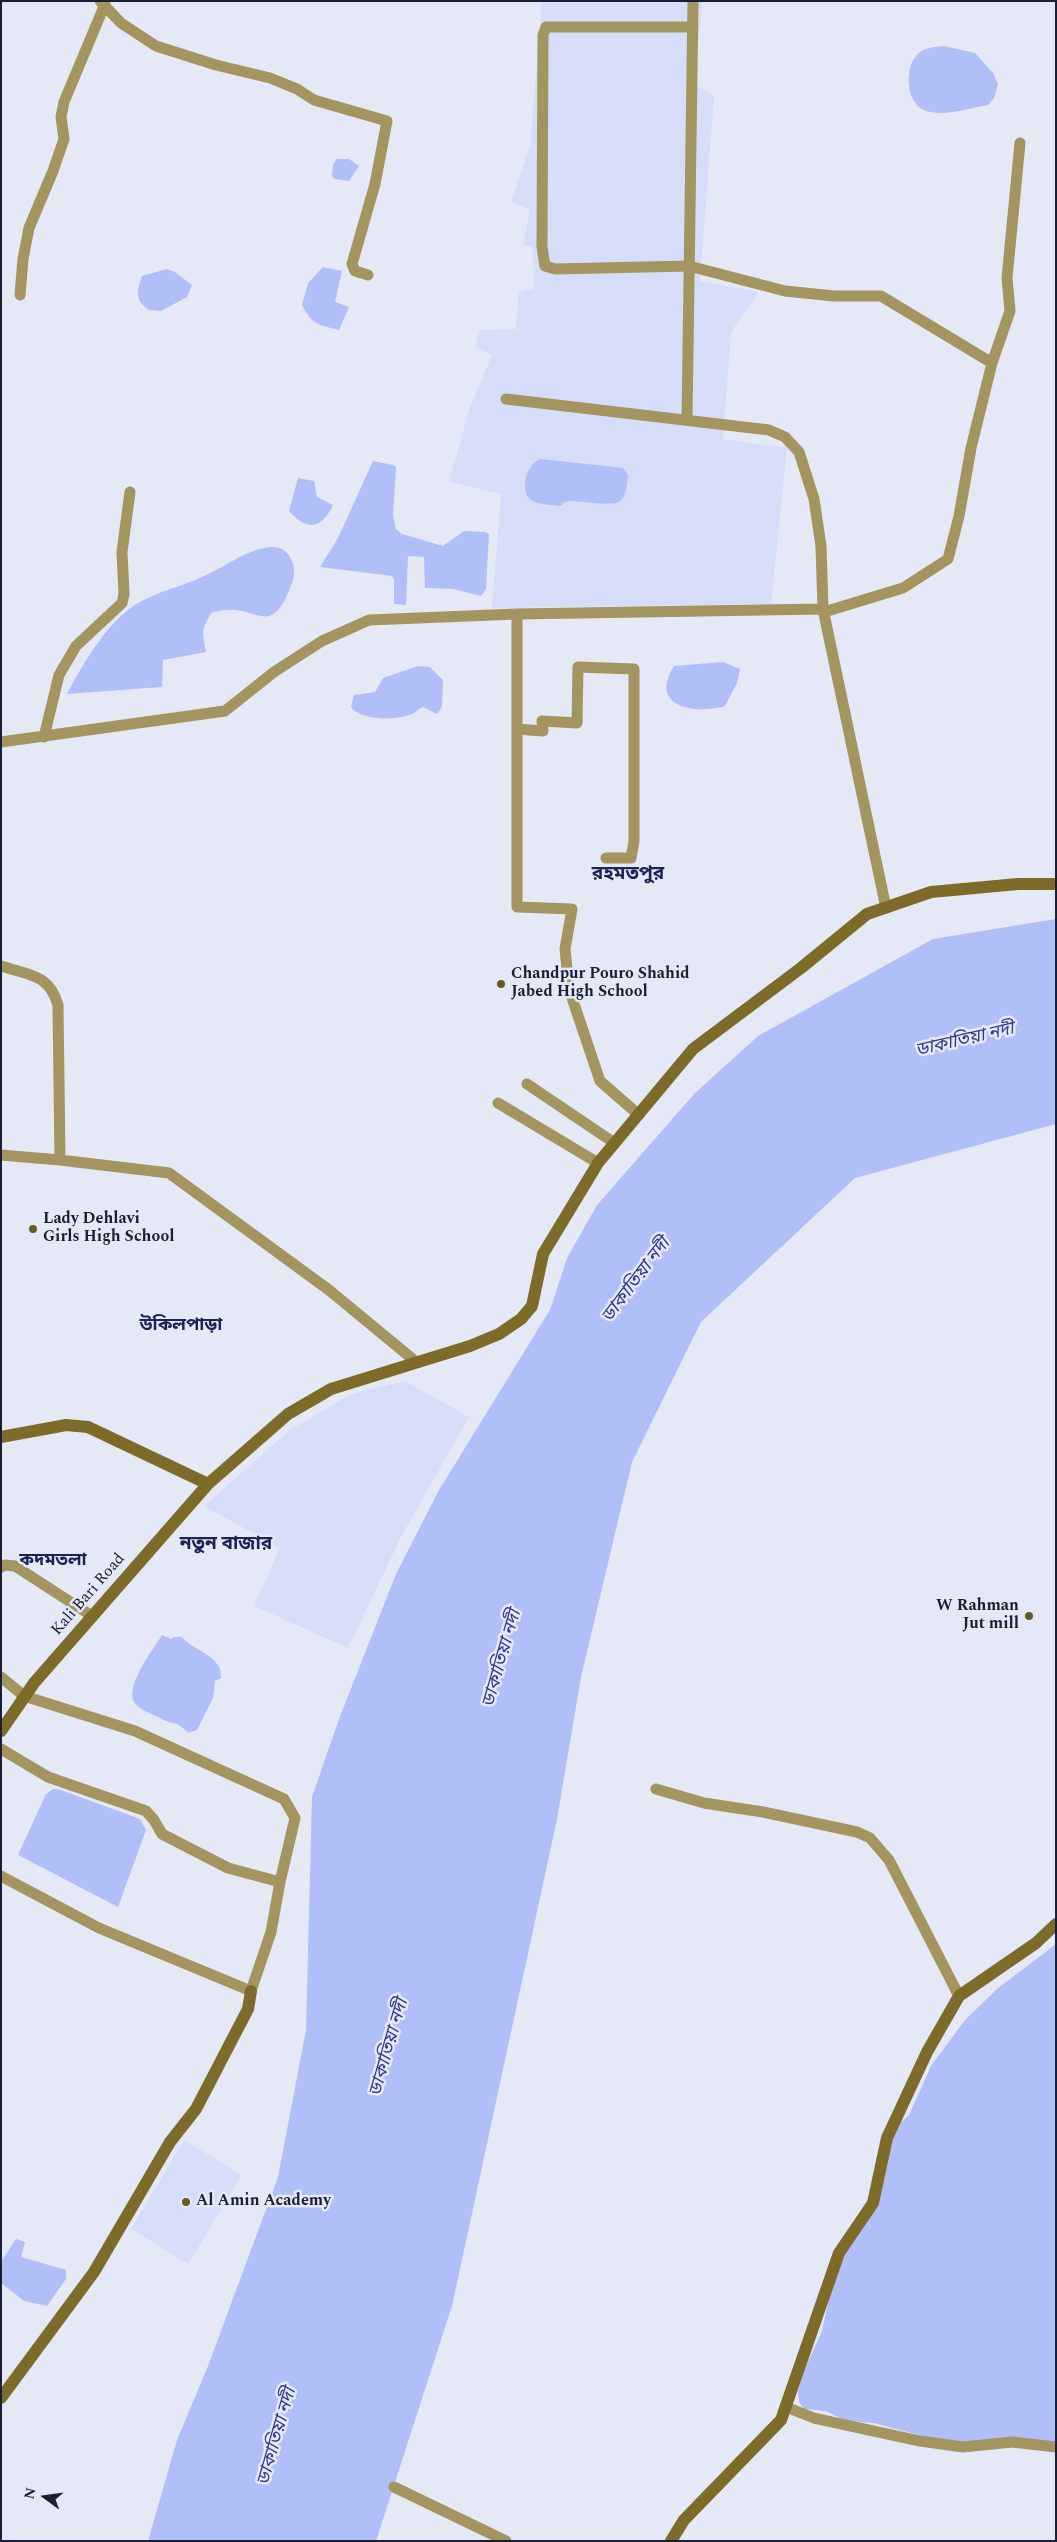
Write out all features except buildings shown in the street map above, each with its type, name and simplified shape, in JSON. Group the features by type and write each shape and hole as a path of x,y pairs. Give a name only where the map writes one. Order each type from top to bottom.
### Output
{"main road":[{"name":"Kali Bari Road","path":"1,1731 24,1696 208,1484 288,1414 331,1389 415,1361 470,1346 511,1328 521,1319 532,1306 543,1254 598,1163 693,1048 801,968 866,914 932,892 1018,884 1056,884"},
{"path":"1,1438 66,1424 88,1427 208,1484"},
{"path":"671,2541 684,2520 781,2420 839,2253 873,2203 887,2138 927,2052 959,1996 1036,1943 1056,1924"},
{"path":"2,2396 94,2272 170,2142 196,2109 248,2009 252,1992"}],"street":[{"path":"687,420 688,266 694,1"},
{"path":"20,295 23,259 29,228 54,171 64,139 61,118 64,102 102,3 122,23 156,46 216,66 270,78 297,89 314,100 387,121 375,184 352,264 356,272 368,275"},
{"path":"693,27 565,26 546,28 543,35 542,247 545,266 555,269 688,266 785,290 834,296 881,296 992,363"},
{"path":"1,742 225,711 274,672 322,641 370,620 517,614 824,610 903,588 948,559 959,516 971,448 992,363 1010,311 1007,278 1020,143"},
{"path":"506,399 769,430 795,445 799,452 815,509 821,546 824,610 886,908"},
{"path":"44,737 59,675 76,646 122,603 124,594 122,552 130,492"},
{"path":"517,614 518,907 572,909 565,948 569,990 600,1081 639,1115"},
{"path":"518,729 543,731 542,721 577,723 578,667 634,668 634,841 631,858 606,858"},
{"path":"1,966 43,980 52,987 56,996 58,1005 60,1160"},
{"path":"527,1084 614,1142"},
{"path":"498,1103 598,1163"},
{"path":"1,1155 155,1169 169,1173 329,1290 415,1361"},
{"path":"1,1568 5,1565 15,1566 92,1616"},
{"path":"1,1677 24,1696 135,1730 284,1799 295,1818 271,1932 252,1992 99,1928 1,1876"},
{"path":"1,1749 48,1777 146,1811 162,1834 228,1868 280,1882"},
{"path":"656,1789 704,1803 763,1812 857,1832 870,1838 888,1860 959,1996"},
{"path":"786,2407 814,2418 963,2448 1012,2442 1056,2447"},
{"path":"394,2487 506,2541"}],"shaded area":[{"path":"542,1 702,1 695,84 714,97 700,281 759,292 731,332 723,439 787,448 771,604 492,608 501,494 449,482 470,407 492,355 476,347 479,330 516,329 519,292 534,288 533,247 523,245 530,210 511,202 530,146"},
{"path":"405,1381 469,1417 402,1535 348,1648 254,1606 280,1548 204,1506 290,1430 351,1394"},
{"name":"Al Amin Academy","path":"184,2140 242,2175 188,2264 131,2229"}],"water":[{"path":"944,46 975,53 993,73 998,84 994,98 988,105 948,113 931,112 918,106 910,92 909,83 909,74 914,59 922,51"},
{"path":"337,159 349,159 359,166 349,181 335,179 332,176 333,164"},
{"path":"323,267 342,271 335,302 349,307 339,330 317,323 309,317 302,305 308,283"},
{"path":"167,269 175,272 192,285 187,297 161,311 149,310 141,303 138,295 142,276"},
{"path":"541,459 623,468 628,475 624,497 615,503 570,501 564,502 561,506 533,501 528,497 526,491 526,478 528,471 536,461"},
{"path":"373,461 396,467 393,516 396,529 402,534 443,546 464,531 485,532 489,534 486,589 481,596 453,589 425,588 424,557 408,556 406,605 394,604 394,580 392,576 320,567 338,538"},
{"path":"298,478 314,481 317,497 333,505 319,523 313,525 302,522 289,511"},
{"path":"270,547 284,551 289,556 294,568 289,590 275,613 262,616 237,610 224,610 211,613 203,631 206,652 163,660 162,687 67,694 99,641 109,628 132,607 151,596 204,576 252,551"},
{"path":"723,662 740,669 737,683 725,706 713,709 689,708 678,705 671,699 667,691 667,680 674,666"},
{"path":"418,666 430,667 443,680 442,707 437,714 423,707 413,714 403,717 379,718 362,715 351,707 354,695 375,692 383,678"},
{"name":"ডাকাতিয়া নদী","path":"1056,919 1056,1124 855,1178 701,1322 632,1462 581,1677 557,1819 452,2306 376,2541 148,2541 177,2440 208,2366 278,2177 306,2030 312,1797 339,1719 396,1574 439,1490 550,1310 567,1258 597,1205 695,1093 758,1036 933,939"},
{"path":"162,1635 171,1639 182,1637 213,1659 218,1664 220,1671 221,1678 215,1681 213,1698 197,1730 188,1733 177,1724 166,1721 142,1709 133,1700 132,1693 137,1676"},
{"path":"53,1789 61,1790 140,1819 146,1830 118,1907 18,1855 46,1794"},
{"path":"1056,1944 1056,2443 969,2444 926,2437 874,2423 846,2421 826,2411 804,2409 799,2402 798,2391 804,2371 822,2331 839,2253 876,2200 885,2137 909,2115 931,2066 965,2020 997,1989"},
{"path":"16,2239 25,2242 21,2257 66,2270 66,2279 47,2306 24,2301 1,2283 1,2262"}],"place":[{"name":"Chandpur Pouro Shahid Jabed High School","path":"501,984"},
{"name":"Lady Dehlavi Girls High School","path":"33,1229"},
{"name":"W Rahman Jut mill","path":"1029,1616"},
{"name":"Al Amin Academy","path":"186,2202"}],"district":[{"name":"রহমতপুর","path":"628,875"},
{"name":"উকিলপাড়া","path":"181,1326"},
{"name":"নতুন বাজার","path":"226,1545"},
{"name":"কদমতলা","path":"53,1561"}]}
